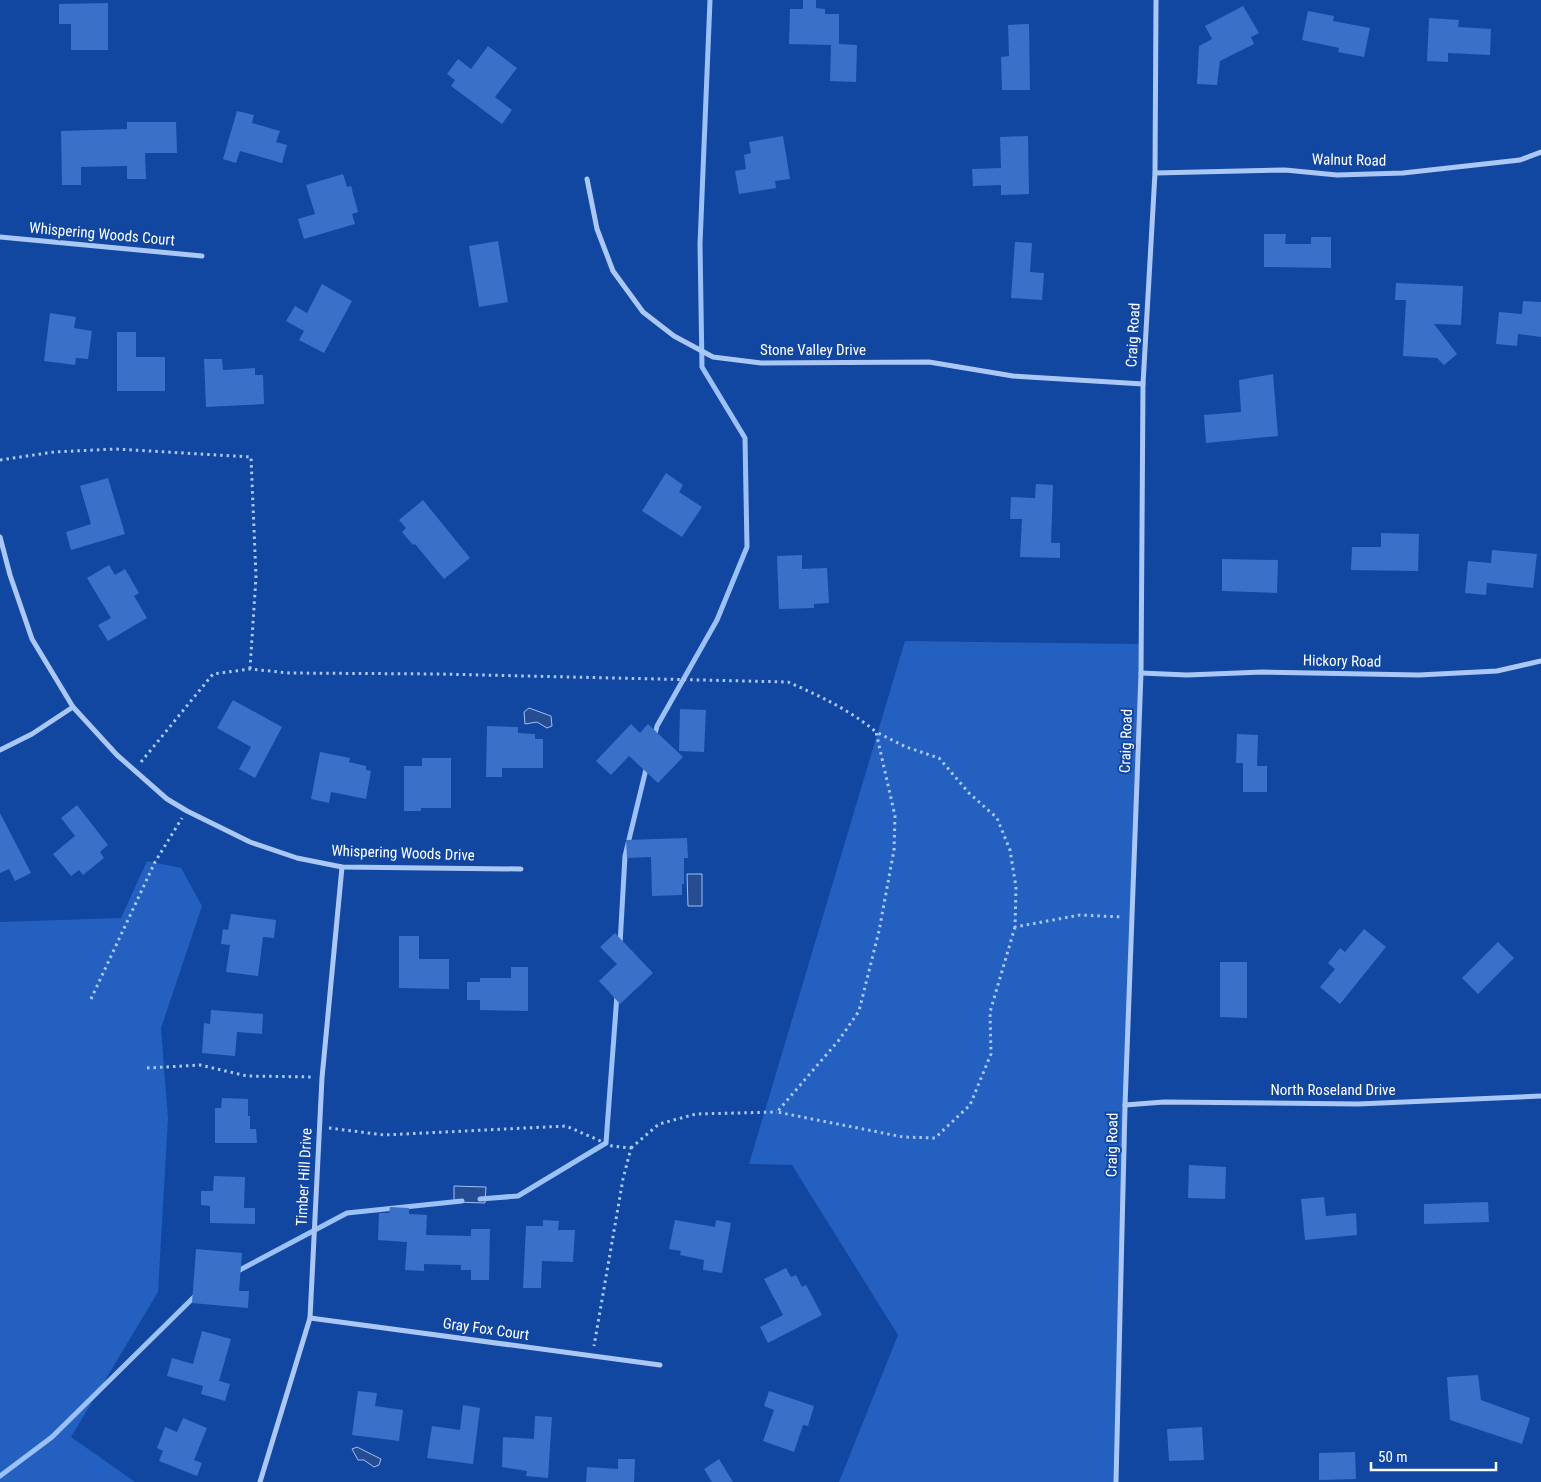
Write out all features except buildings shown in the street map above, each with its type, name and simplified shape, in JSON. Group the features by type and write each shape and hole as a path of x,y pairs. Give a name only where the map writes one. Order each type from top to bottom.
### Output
{"street":[{"name":"Craig Road","path":"1116,1482 1140,673 1143,384 1155,173 1156,0"},
{"name":"Walnut Road","path":"1155,173 1285,170 1337,176 1403,173 1520,160 1541,152"},
{"name":"Stone Valley Drive","path":"587,179 597,229 613,271 643,312 674,336 713,357 761,363 929,362 1013,376 1143,384"},
{"name":"Whispering Woods Court","path":"0,237 202,256"},
{"name":"Whispering Woods Drive","path":"0,537 10,575 32,639 73,707 116,756 167,799 187,812 250,842 297,858 342,868 521,868"},
{"name":"Hickory Road","path":"1140,673 1187,675 1263,672 1419,675 1497,671 1541,661"},
{"path":"0,750 32,734 73,707"},
{"name":"Timber Hill Drive","path":"260,1482 310,1318 322,1078 342,868"},
{"name":"North Roseland Drive","path":"1126,1105 1164,1102 1358,1104 1541,1096"},
{"name":"Gray Fox Court","path":"310,1318 660,1365"}],"path":[{"path":"0,460 54,452 116,449 251,457 256,577 250,669"},
{"path":"134,770 212,674 250,669 298,673 439,674 788,682 860,718 876,732 906,747 939,758 969,793 997,818 1010,850 1016,888 1015,927 990,1012 991,1054 970,1104 935,1138 884,1134 777,1112 696,1114 658,1124 632,1148 623,1179 593,1356"},
{"path":"777,1112 840,1040 859,1011 879,931 894,850 895,816 876,732"},
{"path":"91,999 156,862 187,812"},
{"path":"1015,927 1080,915 1132,918"},
{"path":"147,1068 200,1064 247,1076 322,1078"},
{"path":"319,1125 340,1131 384,1135 566,1126 612,1146 632,1148"}],"shaded area":[{"path":"905,641 1141,644 1117,1482 839,1482 898,1335 792,1165 749,1164"},
{"path":"529,708 551,716 552,726 547,728 537,722 525,724 524,712"},
{"path":"147,861 181,868 202,906 161,1028 168,1119 158,1292 71,1437 135,1482 0,1482 0,922 121,918"},
{"path":"687,874 702,874 702,906 688,906"},
{"path":"454,1186 486,1187 485,1203 454,1202"},
{"path":"357,1447 381,1459 379,1465 374,1467 364,1460 358,1460 352,1449"}],"waterway":[{"path":"654,738 657,726 717,620 747,547 745,438 702,367 700,244 710,0"},
{"path":"620,944 625,856 647,765"},
{"path":"480,1199 518,1196 606,1143 617,995"},
{"path":"236,1272 347,1213 462,1201"},
{"path":"0,1476 52,1437 196,1295"}]}
